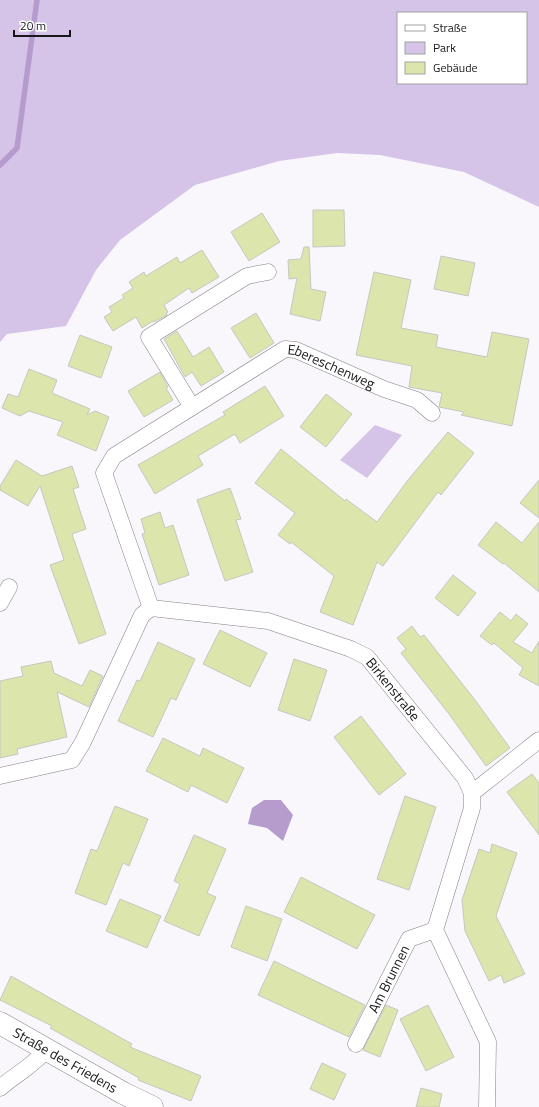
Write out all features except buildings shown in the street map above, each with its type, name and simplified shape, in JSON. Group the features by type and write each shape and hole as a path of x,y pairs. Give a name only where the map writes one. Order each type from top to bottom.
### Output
{"street":[{"path":"192,407 150,337 247,276 268,272"},
{"name":"Ebereschenweg","path":"151,608 104,472 114,456 285,349 296,350 384,389 418,400 432,413"},
{"path":"0,603 9,587"},
{"path":"0,776 72,760 83,742 142,615 151,608"},
{"name":"Birkenstraße","path":"151,608 268,621 351,649 367,657 464,778 472,792"},
{"path":"487,1107 488,1042 435,930 472,808 472,792 539,740"},
{"name":"Am Brunnen","path":"356,1044 410,939 435,930"},
{"name":"Straße des Friedens","path":"0,1023 123,1093 152,1107"},
{"path":"0,1088 15,1075 39,1060 46,1050"}],"green space":[{"path":"0,0 539,0 539,207 464,172 380,155 337,153 279,161 195,185 120,240 96,270 66,326 7,334 0,342"},
{"path":"375,425 402,435 367,478 340,460"}],"shaded area":[{"path":"264,800 281,800 293,815 283,841 267,828 248,824 252,808"}],"waterway":[{"path":"0,165 17,148 37,0"}]}
